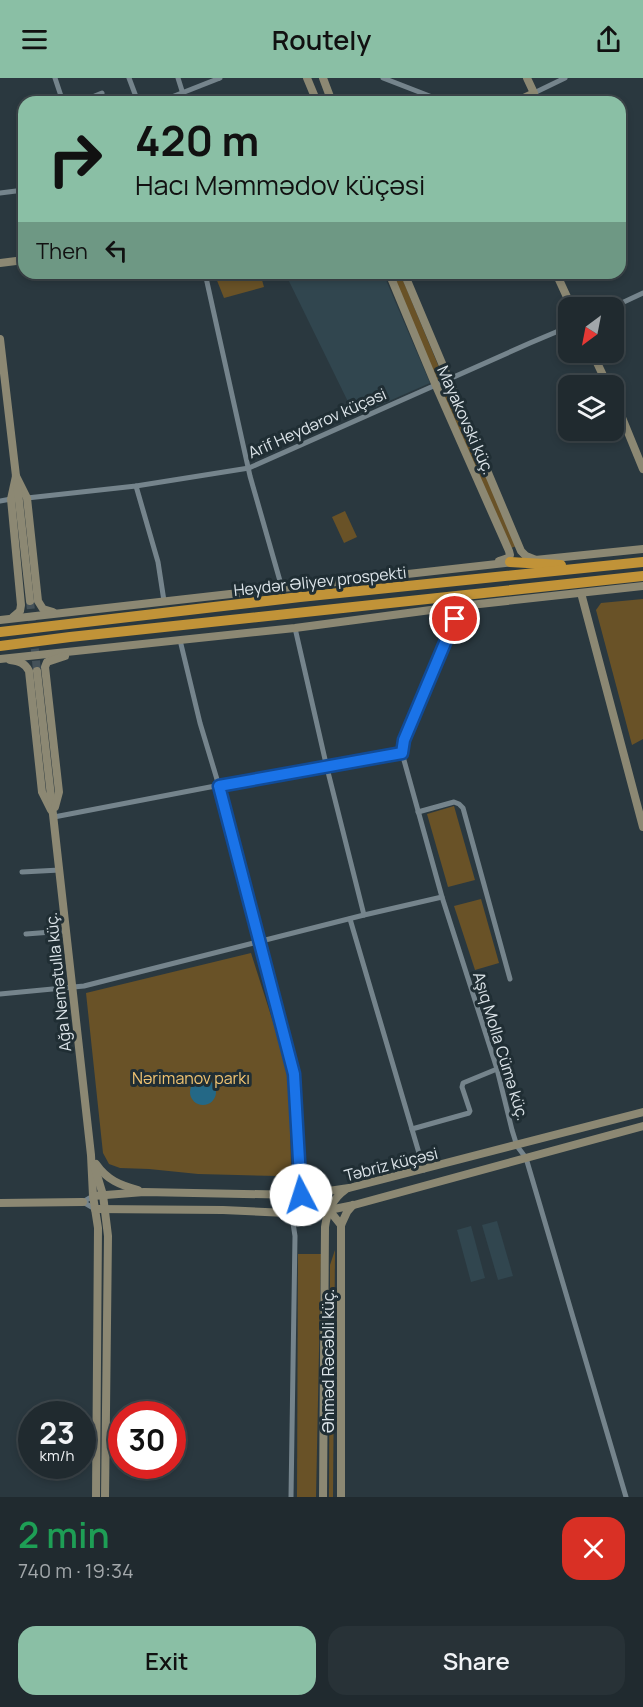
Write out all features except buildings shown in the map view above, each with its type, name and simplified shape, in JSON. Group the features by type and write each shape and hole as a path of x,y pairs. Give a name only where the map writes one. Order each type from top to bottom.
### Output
{"highway":[{"path":"510,562 594,567"},
{"name":"Heydər Əliyev prospekti","path":"0,632 300,597 643,562"},
{"name":"Heydər Əliyev prospekti","path":"0,646 643,576"}],"main road":[{"path":"307,78 314,96"},
{"path":"323,78 330,96"},
{"path":"527,78 534,93 527,96"},
{"path":"0,263 18,261"},
{"name":"Mayakovski küç.","path":"391,279 509,551 508,558 488,565"},
{"name":"Mayakovski küç.","path":"406,279 521,551 536,560"},
{"path":"559,279 567,297"},
{"path":"0,339 30,601"},
{"path":"624,422 643,469"},
{"path":"16,476 27,498 38,601 43,609 56,613"},
{"path":"4,619 17,615 21,605 11,499 16,476"},
{"path":"4,619 643,549"},
{"path":"0,659 295,628 461,606 643,586"},
{"path":"581,593 643,827"},
{"path":"53,816 59,792 45,667 47,662 82,651"},
{"path":"0,659 22,663 28,669 42,792 53,816"},
{"name":"Ağa Nemətulla küç.","path":"37,671 91,1155"},
{"name":"Təbriz küçəsi","path":"93,1196 144,1192 301,1195 349,1188 643,1112"},
{"name":"Təbriz küçəsi","path":"309,1214 354,1205 643,1126"},
{"path":"91,1155 102,1173 110,1180 144,1192"},
{"path":"91,1155 103,1195 108,1236 105,1497"},
{"path":"91,1155 93,1196 98,1228 96,1497"},
{"path":"328,1210 336,1197 349,1188"},
{"path":"192,1192 182,1199 183,1204 193,1210"},
{"path":"287,1213 301,1195 328,1210 341,1225"},
{"path":"0,1203 83,1202"},
{"path":"341,1225 344,1216 354,1205"},
{"path":"95,1209 309,1214 319,1219 325,1227"},
{"name":"Əhməd Rəcəbli küç.","path":"323,1497 325,1227 328,1210"},
{"name":"Əhməd Rəcəbli küç.","path":"341,1225 341,1497"}],"street":[{"path":"55,78 61,96"},
{"path":"129,78 136,96"},
{"path":"178,78 183,94"},
{"path":"177,96 220,78"},
{"path":"383,78 430,96"},
{"path":"534,93 565,78"},
{"path":"95,96 102,93"},
{"path":"0,193 18,191"},
{"path":"206,279 249,468 282,588"},
{"path":"624,302 643,293"},
{"name":"Arif Heydərov küçəsi","path":"27,498 136,486 249,468 558,331"},
{"path":"136,486 159,566 164,601"},
{"path":"0,501 11,499"},
{"path":"53,816 402,753 404,740 461,606"},
{"path":"295,628 364,915"},
{"path":"180,640 294,1074 301,1195"},
{"name":"Aşıq Molla Cümə küç.","path":"402,753 442,897 497,1070 512,1130 517,1146 526,1158 626,1497"},
{"path":"418,812 454,802 463,808 510,979"},
{"path":"22,872 60,870"},
{"path":"0,994 72,987 442,897"},
{"path":"350,919 424,1170"},
{"path":"26,934 65,931"},
{"path":"412,1129 469,1113 463,1083 497,1070"},
{"path":"93,1196 83,1202 95,1209"},
{"path":"287,1213 293,1223 295,1236 291,1497"}],"shaded area":[{"path":"288,279 386,279 430,383 355,416"},
{"path":"497,1221 513,1276 498,1280 482,1225"},
{"path":"471,1226 485,1278 471,1282 457,1230"}],"green space":[{"path":"216,279 262,279 264,287 224,298"},
{"path":"394,279 402,279 443,377 436,380"},
{"path":"448,388 517,546 511,548 441,391"},
{"path":"345,511 357,537 344,543 332,517"},
{"path":"643,599 643,739 632,745 596,610 601,603"},
{"path":"454,806 475,880 448,887 427,814"},
{"path":"481,899 499,963 475,970 454,906"},
{"name":"Nərimanov parkı","path":"251,953 289,1072 291,1164 288,1172 279,1176 198,1174 120,1168 109,1164 103,1153 86,993"},
{"path":"335,1250 333,1497 329,1497 330,1265"},
{"path":"298,1254 321,1254 316,1497 297,1497"}],"water":[{"path":"203,1079 212,1083 216,1092 212,1101 203,1105 194,1101 190,1092 194,1083"}],"tunnel":[{"path":"30,601 37,671"}],"route":[{"path":"301,1195 294,1074 219,786 402,753 404,740 455,619"}]}
